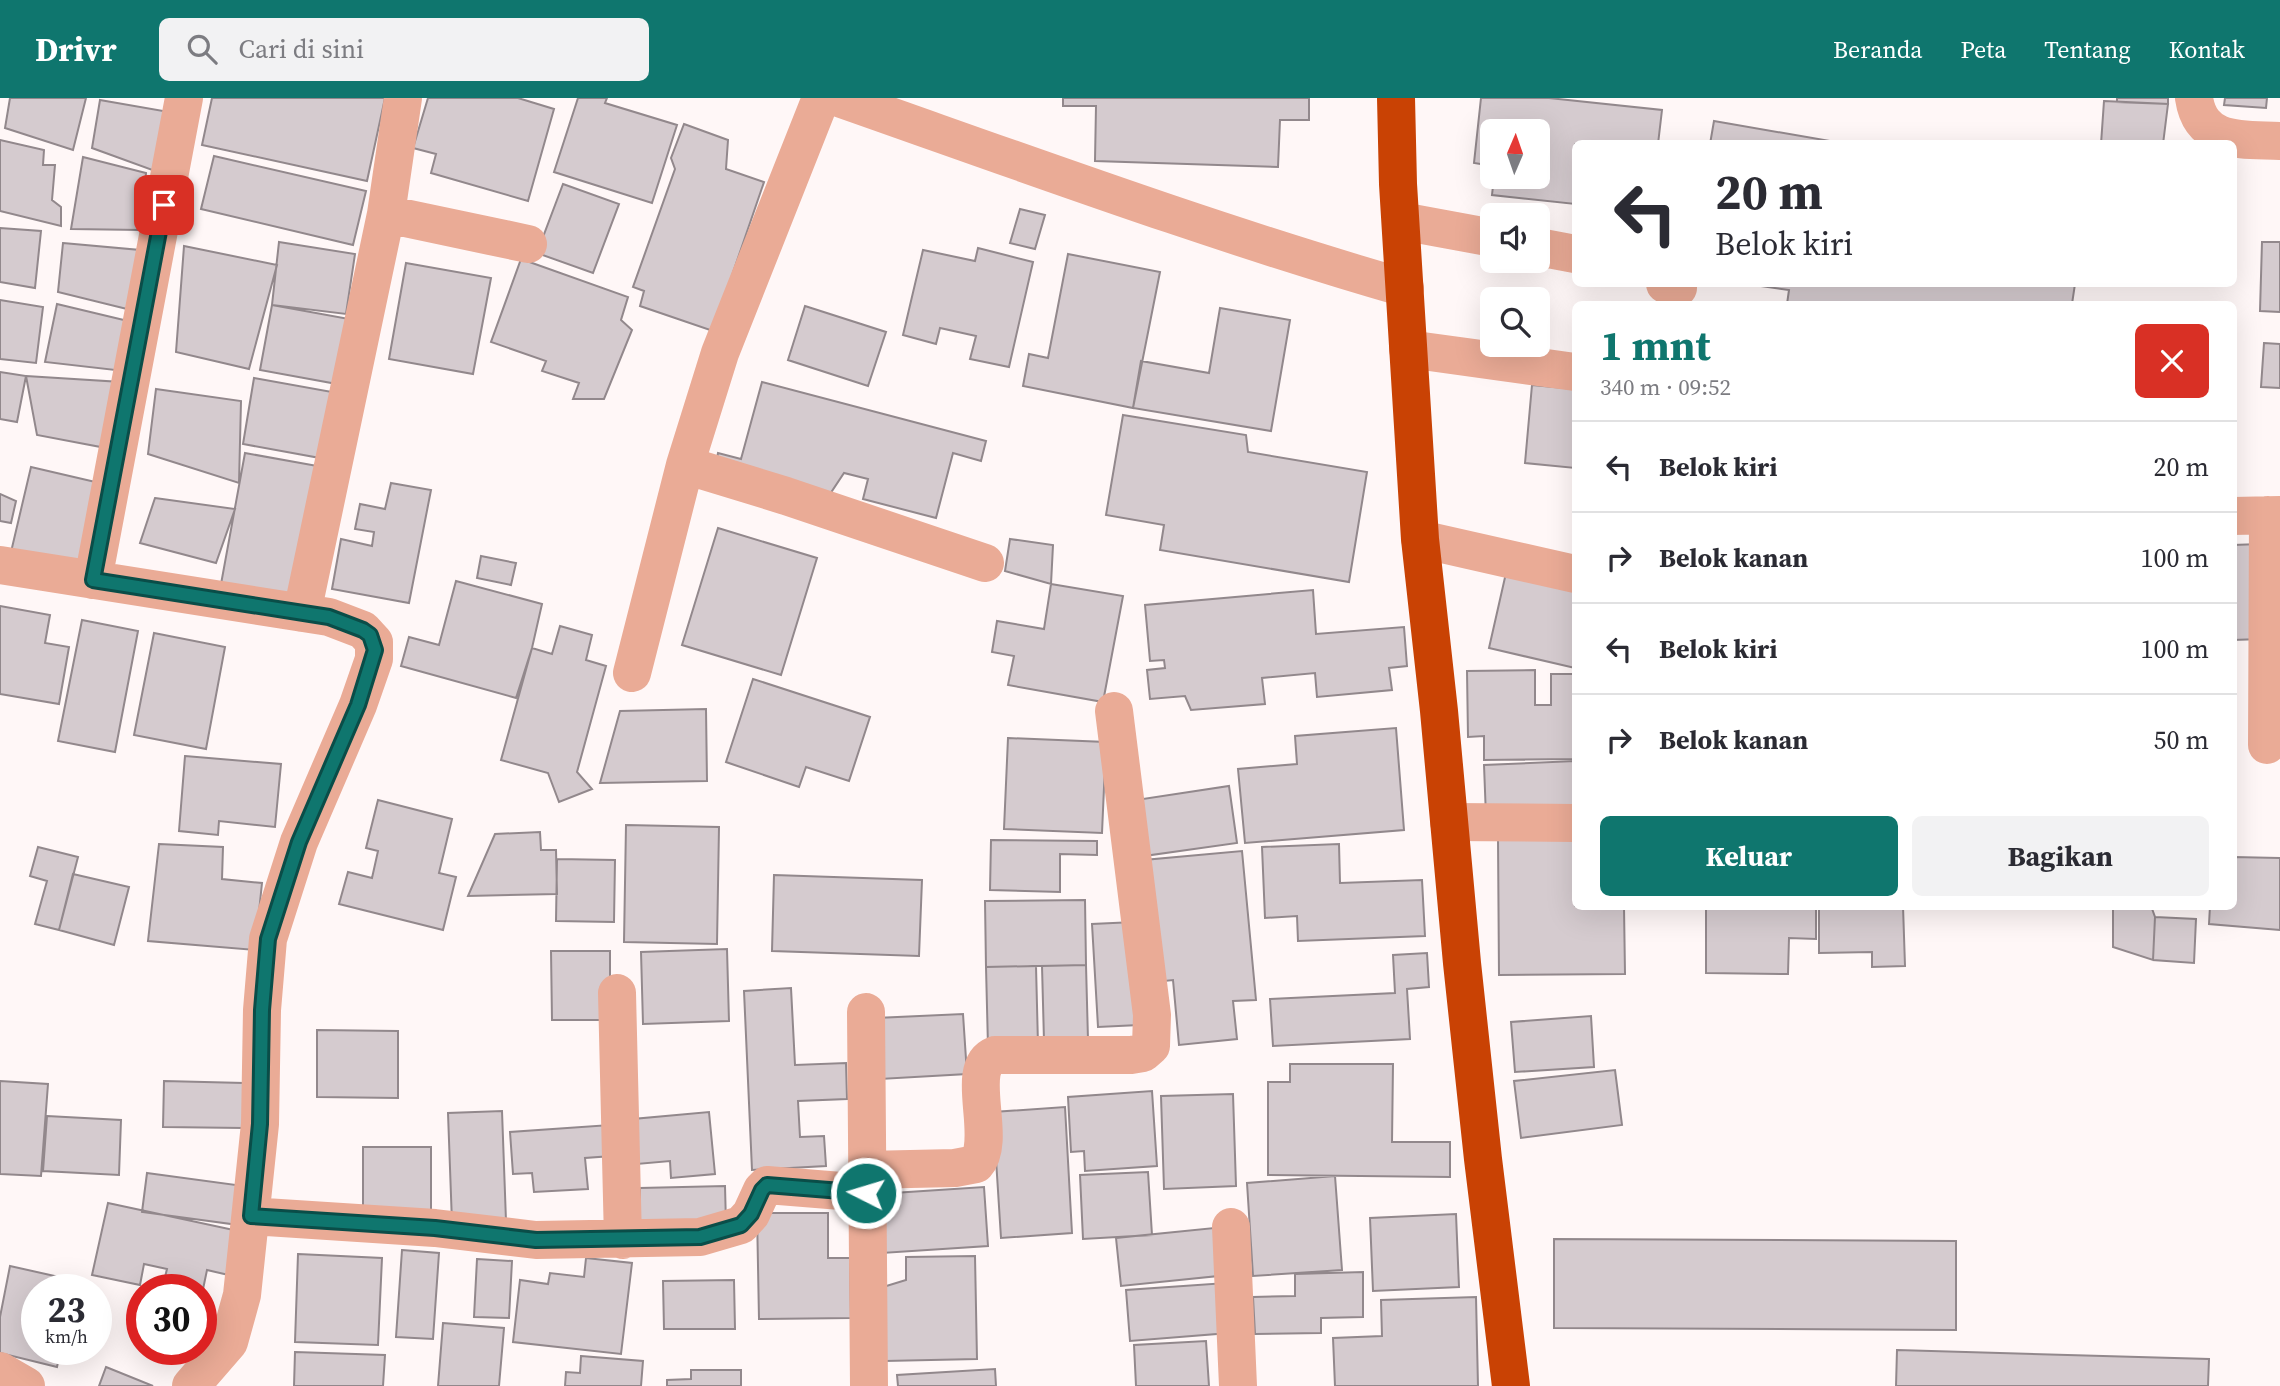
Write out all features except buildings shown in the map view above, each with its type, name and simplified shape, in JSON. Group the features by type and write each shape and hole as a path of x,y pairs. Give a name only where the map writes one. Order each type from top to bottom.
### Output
{"highway":[{"path":"1396,98 1398,184 1420,539 1483,1159 1511,1386"}],"street":[{"path":"93,580 184,98"},
{"path":"302,613 386,214 403,98"},
{"path":"632,673 685,465 720,353 821,98"},
{"path":"839,98 1322,264 1405,288"},
{"path":"2194,98 2199,118 2207,128 2217,134 2241,139 2280,141"},
{"path":"386,214 528,244"},
{"path":"1401,221 1480,236"},
{"path":"1550,249 1572,253"},
{"path":"1408,349 1572,372"},
{"path":"685,465 985,563"},
{"path":"2260,515 2267,745"},
{"path":"1420,539 1572,573"},
{"path":"0,565 329,617 370,635 375,650 358,705 299,842 268,939 262,1010 260,1124 242,1294 233,1332 223,1352 191,1386"},
{"path":"251,1216 435,1228 536,1240 700,1237 741,1225 751,1214 767,1185 866,1182 976,1164 984,1149 981,1082 983,1066 989,1058 995,1055 1131,1055 1143,1054 1151,1046 1152,1016 1114,712"},
{"path":"1449,822 1572,823"},
{"path":"617,993 623,1240"},
{"path":"866,1012 869,1386"},
{"path":"1231,1227 1238,1386"},
{"path":"0,1371 26,1386"}],"route":[{"path":"164,205 93,580 329,617 370,635 375,650 358,705 299,842 268,939 262,1010 260,1124 251,1216 435,1228 536,1240 673,1239 700,1237 741,1225 751,1214 764,1186 767,1185 866,1193"}]}
